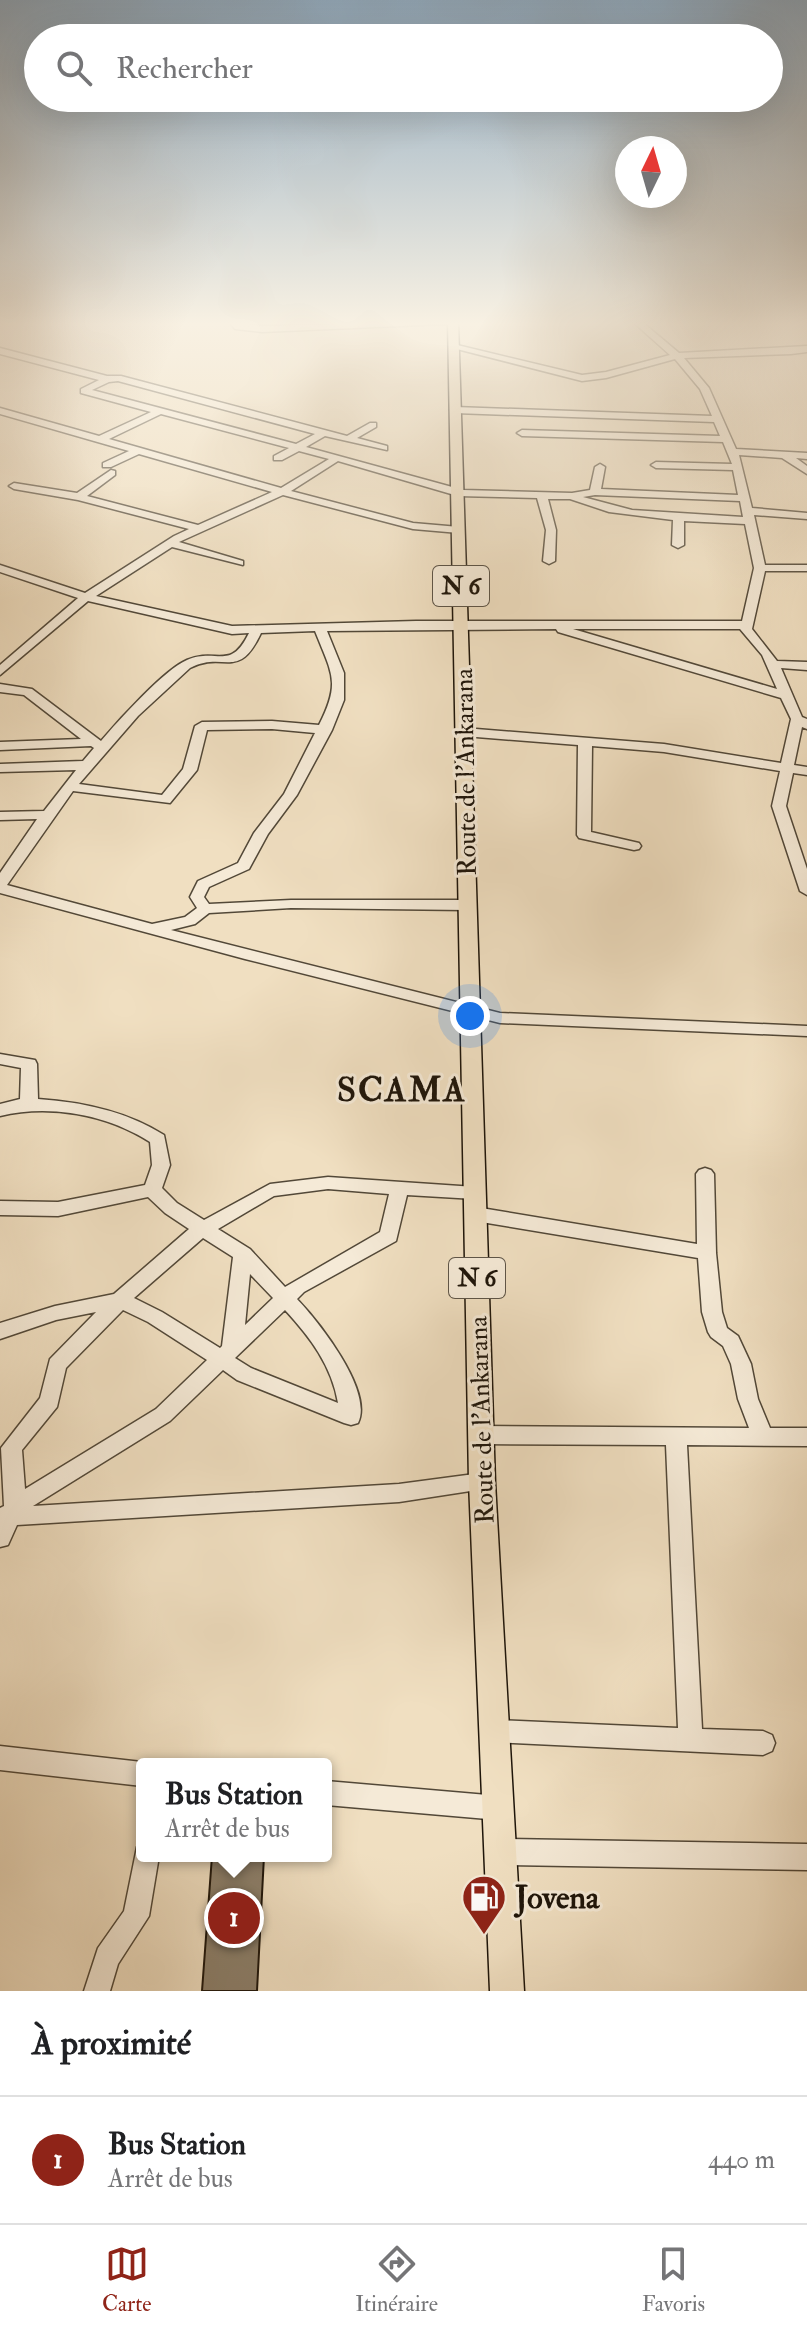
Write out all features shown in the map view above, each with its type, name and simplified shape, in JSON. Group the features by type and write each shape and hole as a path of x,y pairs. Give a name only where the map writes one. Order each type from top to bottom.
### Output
{"main road":[{"name":"Route de l'Ankarana","path":"455,414 482,1482 493,1657 507,1991"}],"street":[{"path":"8,414 413,526 459,530"},
{"path":"101,439 154,414"},
{"path":"165,414 458,492 572,496 595,492 744,498"},
{"path":"226,429 255,414 383,448"},
{"path":"569,414 718,419"},
{"path":"716,414 738,467 760,568 746,629 773,664 802,722 787,766 779,806 807,891"},
{"path":"174,431 193,421"},
{"path":"349,439 373,425"},
{"path":"278,458 324,433"},
{"path":"522,433 726,439"},
{"path":"79,497 109,469 138,450"},
{"path":"732,452 807,456"},
{"path":"784,454 806,470"},
{"path":"0,671 86,597 170,543 285,490 337,458"},
{"path":"656,465 738,467"},
{"path":"595,492 600,467"},
{"path":"14,486 79,497 198,528"},
{"path":"541,494 551,530 549,561"},
{"path":"572,496 583,503 629,511 679,515 807,516"},
{"path":"678,545 679,515"},
{"path":"170,543 239,563"},
{"path":"0,568 86,597 222,629 747,625"},
{"path":"760,568 807,568"},
{"path":"554,626 787,696"},
{"path":"205,909 197,897 203,884 244,866 261,833 290,795 338,700 338,673 320,629"},
{"path":"256,631 244,653 236,658 189,662 98,745 90,765 47,815 0,886 152,929 500,1018 807,1031"},
{"path":"773,664 807,666"},
{"path":"0,688 28,692 98,745"},
{"path":"70,787 165,800 190,770 202,726 272,725 325,730"},
{"path":"464,732 664,748 807,771"},
{"path":"585,741 584,835 634,846"},
{"path":"0,746 98,745"},
{"path":"0,768 90,765"},
{"path":"0,816 47,815"},
{"path":"152,929 190,921 205,909 291,904 467,905"},
{"path":"0,1059 29,1064 29,1104"},
{"path":"0,1110 29,1104 106,1117 142,1127 158,1139 162,1152 152,1190"},
{"path":"705,1174 712,1312 718,1332 731,1341 741,1364 748,1399 762,1435"},
{"path":"0,1538 8,1513 11,1448 50,1401 57,1365 121,1300 203,1229 270,1190 328,1183 399,1187 707,1253"},
{"path":"8,1513 163,1415 297,1287 389,1236 399,1187"},
{"path":"0,1208 58,1209 152,1190"},
{"path":"0,1331 55,1313 121,1300 226,1355 244,1374 351,1417 349,1388 336,1359 314,1331 243,1254 171,1208 152,1190"},
{"path":"226,1355 243,1254"},
{"path":"481,1435 807,1437"},
{"path":"676,1436 691,1740"},
{"path":"8,1513 399,1493 482,1482"},
{"path":"494,1731 763,1743"},
{"path":"0,1758 136,1773"},
{"path":"332,1794 499,1808"},
{"path":"502,1852 807,1857"},
{"path":"97,1991 107,1957 136,1916 145,1862"}],"building":[{"path":"212,1862 264,1862 257,1991 202,1991"}],"place":[{"name":"Bus Station","path":"234,1918"},
{"name":"Jovena","path":"484,1936"}],"district":[{"name":"SCAMA","path":"402,1089"}]}
